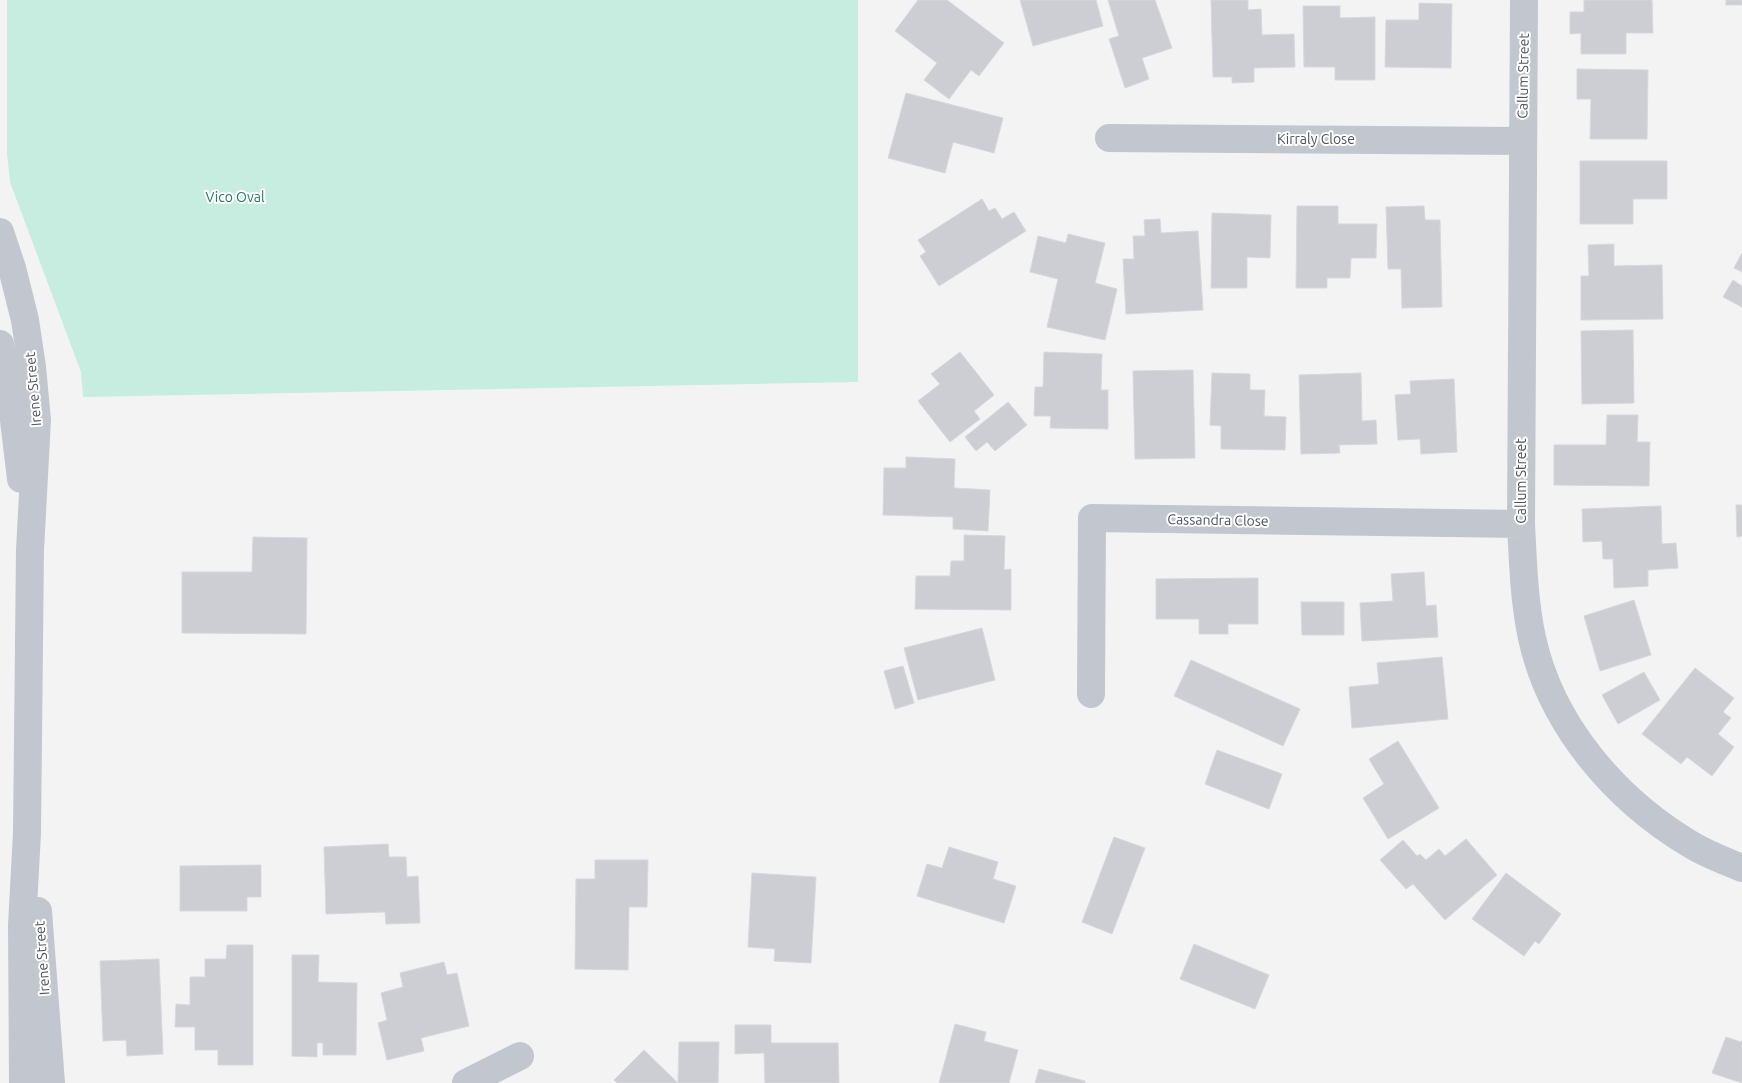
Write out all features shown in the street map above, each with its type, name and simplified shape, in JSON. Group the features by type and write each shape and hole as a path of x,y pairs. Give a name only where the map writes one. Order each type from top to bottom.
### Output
{"street":[{"name":"Callum Street","path":"1524,0 1521,524 1524,585 1532,639 1547,684 1571,732 1602,773 1642,810 1691,845 1742,868"},
{"name":"Kirraly Close","path":"1109,138 1522,140"},
{"name":"Irene Street","path":"0,232 12,268 25,320 36,411 30,550 27,833 22,925 23,1083"},
{"name":"Irene Street","path":"0,344 14,420 30,550"},
{"name":"Cassandra Close","path":"1091,694 1092,518 1521,524"},
{"name":"Irene Street","path":"27,833 39,920 51,1083"},
{"path":"466,1083 520,1056"}],"green space":[{"name":"Vico Oval","path":"7,0 858,0 858,382 83,397 81,372 10,182 7,153"}],"building":[{"path":"918,0 947,0 1004,43 979,76 971,70 949,99 924,80 937,63 895,31"},
{"path":"1020,0 1096,0 1103,26 1033,46"},
{"path":"1108,0 1155,0 1172,48 1142,58 1149,79 1125,88 1109,39 1119,36"},
{"path":"1211,0 1248,0 1248,10 1261,9 1262,35 1294,34 1295,67 1254,68 1254,82 1232,83 1232,77 1213,77"},
{"path":"1584,0 1652,0 1653,33 1626,33 1626,54 1581,54 1581,33 1570,34 1570,12 1584,12"},
{"path":"1726,0 1742,0 1742,5 1726,5"},
{"path":"1419,3 1452,4 1451,68 1385,67 1386,20 1419,20"},
{"path":"1303,6 1340,6 1340,18 1375,17 1375,80 1335,80 1335,67 1304,67"},
{"path":"1577,69 1648,70 1647,139 1590,139 1591,99 1577,99"},
{"path":"906,93 1003,118 994,153 953,142 945,173 888,158"},
{"path":"1580,161 1667,161 1667,199 1633,199 1633,224 1580,224"},
{"path":"982,199 989,211 995,208 1002,219 1014,212 1026,231 939,286 920,256 926,252 918,240"},
{"path":"1297,206 1338,206 1338,224 1377,224 1376,258 1351,258 1350,278 1327,278 1327,288 1296,288"},
{"path":"1424,206 1425,220 1440,220 1442,307 1402,308 1401,269 1388,269 1386,207"},
{"path":"1212,213 1271,215 1270,258 1247,257 1247,288 1211,288"},
{"path":"1160,219 1161,233 1198,231 1203,310 1126,314 1123,259 1134,259 1133,236 1145,236 1144,220"},
{"path":"1068,234 1105,243 1095,283 1117,289 1105,340 1047,327 1058,279 1030,272 1038,236 1066,243"},
{"path":"1614,244 1614,266 1662,265 1663,319 1581,320 1581,276 1589,276 1588,245"},
{"path":"1742,253 1742,272 1734,268"},
{"path":"1733,280 1742,286 1742,307 1723,297"},
{"path":"1633,330 1634,403 1582,404 1581,331"},
{"path":"960,352 994,395 974,411 980,419 950,442 918,401 940,384 931,374"},
{"path":"1044,352 1102,354 1101,390 1108,390 1108,429 1050,428 1051,416 1034,416 1035,387 1043,387"},
{"path":"1193,370 1195,458 1135,459 1133,371"},
{"path":"1212,373 1250,374 1250,390 1265,390 1264,416 1286,417 1285,450 1221,449 1221,426 1210,425"},
{"path":"1361,373 1362,421 1376,420 1377,444 1339,445 1340,453 1301,454 1299,375"},
{"path":"1454,379 1457,452 1421,454 1420,439 1398,440 1395,395 1411,394 1410,381"},
{"path":"1008,402 1027,425 995,451 987,442 976,451 965,437"},
{"path":"1607,415 1638,415 1637,442 1650,442 1649,486 1554,485 1554,445 1606,445"},
{"path":"906,457 955,459 954,488 990,490 988,531 953,529 953,517 883,515 884,468 906,468"},
{"path":"1736,505 1742,505 1742,536 1737,537"},
{"path":"1661,506 1662,544 1676,543 1678,568 1648,570 1648,586 1614,588 1613,559 1603,559 1602,541 1583,542 1582,509"},
{"path":"964,535 1005,536 1004,570 1011,569 1011,610 915,609 916,576 950,576 951,561 964,561"},
{"path":"253,537 307,538 306,634 182,633 182,572 252,572"},
{"path":"1424,572 1426,606 1436,605 1438,637 1362,641 1360,603 1393,601 1391,574"},
{"path":"1258,578 1258,624 1228,624 1228,634 1199,634 1199,619 1156,619 1156,579"},
{"path":"1634,600 1651,655 1600,671 1584,616"},
{"path":"1301,602 1344,602 1344,635 1302,635"},
{"path":"982,628 995,680 918,700 904,648"},
{"path":"1442,657 1448,719 1352,728 1349,687 1379,684 1377,663"},
{"path":"1191,660 1300,709 1283,746 1174,696"},
{"path":"903,666 914,703 895,709 884,671"},
{"path":"1695,668 1734,698 1723,712 1731,718 1718,734 1734,747 1712,776 1687,757 1681,764 1642,734"},
{"path":"1644,672 1660,700 1618,724 1602,695"},
{"path":"1398,741 1439,808 1388,839 1363,798 1384,784 1369,759"},
{"path":"1217,750 1282,774 1269,809 1205,784"},
{"path":"1114,837 1145,848 1112,934 1082,922"},
{"path":"1466,839 1497,875 1445,920 1413,884 1406,889 1380,860 1403,840 1417,856 1420,854 1426,860 1439,849 1445,856"},
{"path":"388,844 389,857 406,857 407,877 418,876 420,923 386,924 385,912 326,914 324,847"},
{"path":"949,847 998,862 993,879 1016,886 1004,923 917,896 927,864 942,868"},
{"path":"595,860 648,860 647,907 629,907 628,970 575,969 576,879 595,879"},
{"path":"261,865 261,897 247,897 247,911 180,911 180,866"},
{"path":"752,873 816,877 811,963 774,961 775,949 748,947"},
{"path":"1506,873 1561,914 1539,944 1535,941 1524,956 1472,919"},
{"path":"1194,944 1269,975 1255,1009 1180,979"},
{"path":"227,945 253,945 253,1065 218,1065 218,1050 195,1050 195,1027 175,1027 176,1004 190,1005 190,977 205,977 205,959 226,959"},
{"path":"292,955 319,955 318,982 357,983 356,1055 323,1055 323,1043 317,1043 317,1057 292,1056"},
{"path":"159,959 163,1054 127,1056 126,1040 103,1041 100,961"},
{"path":"444,962 447,975 457,973 469,1026 421,1038 424,1051 387,1060 378,1023 387,1020 381,993 403,987 400,973"},
{"path":"955,1024 986,1032 984,1041 1018,1050 1009,1083 939,1083"},
{"path":"735,1025 771,1025 771,1043 838,1043 839,1083 765,1083 764,1053 735,1054"},
{"path":"1726,1037 1741,1042 1742,1040 1742,1083 1712,1073"},
{"path":"679,1042 719,1042 718,1083 678,1083"},
{"path":"644,1050 678,1083 617,1083 614,1080"},
{"path":"1039,1069 1085,1081 1085,1083 1035,1083"}]}
